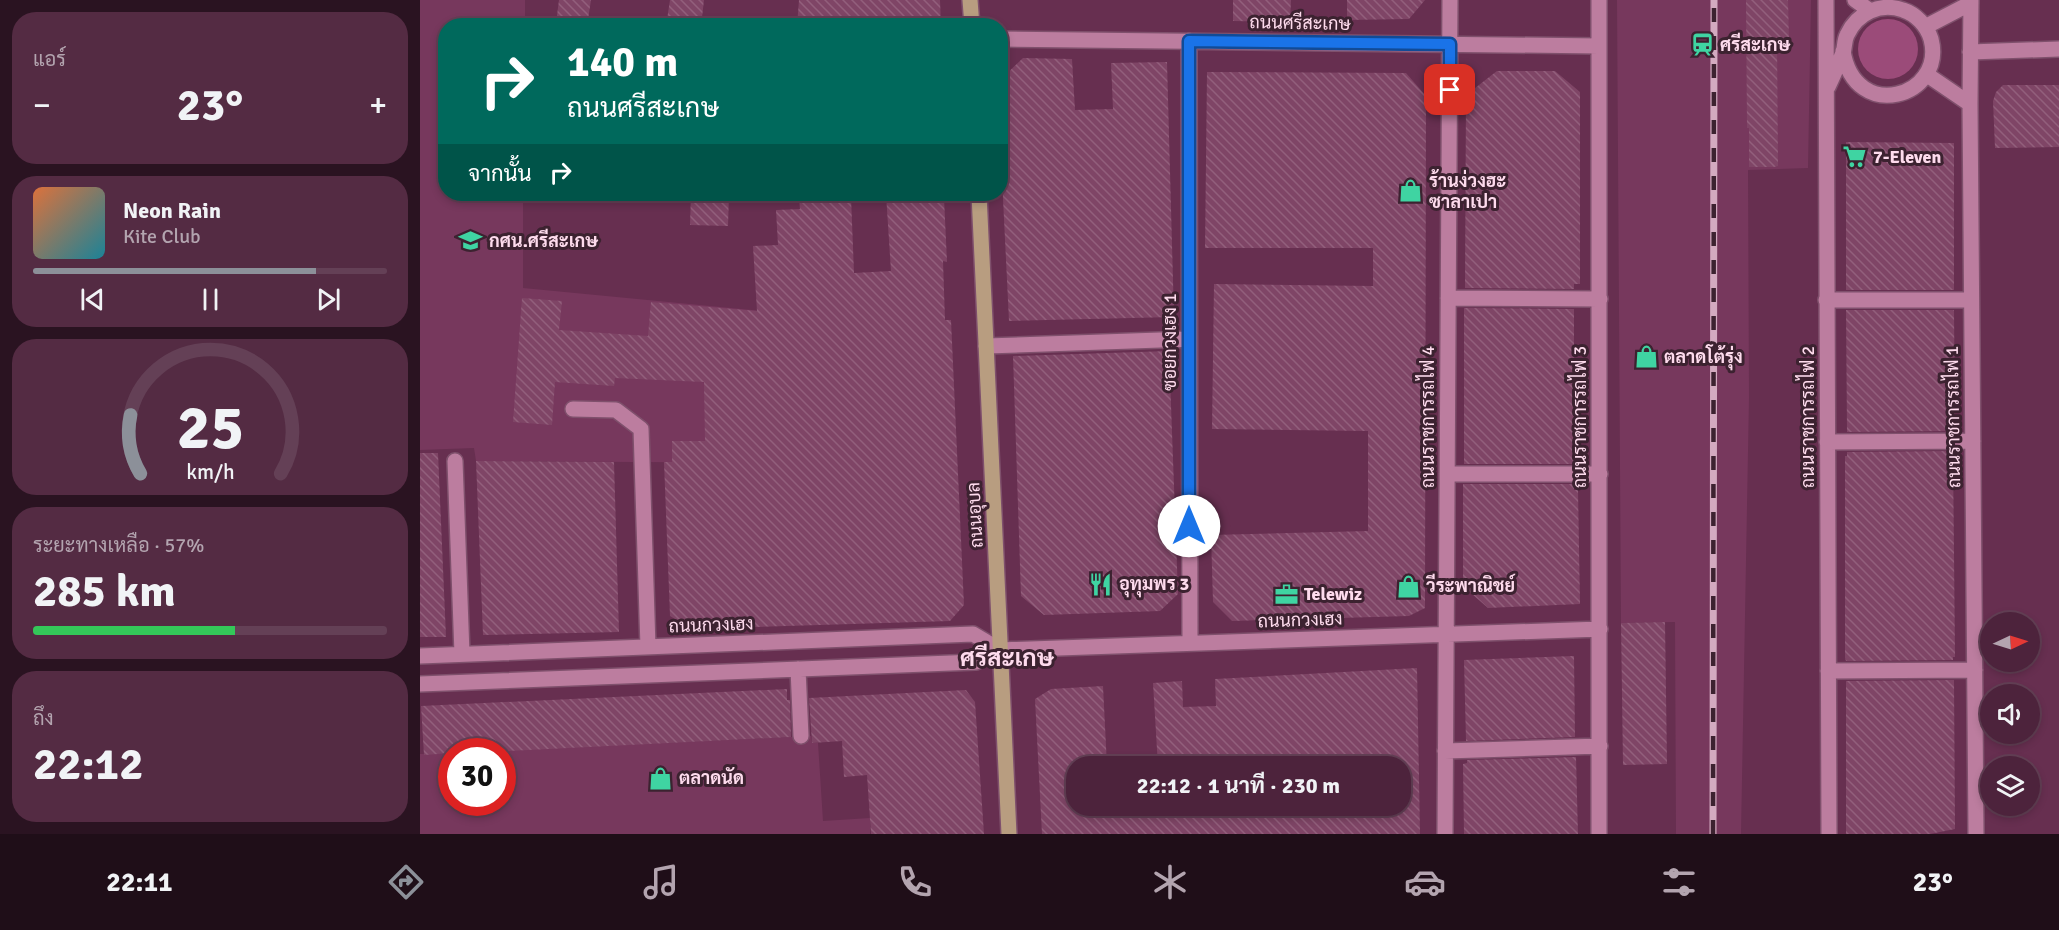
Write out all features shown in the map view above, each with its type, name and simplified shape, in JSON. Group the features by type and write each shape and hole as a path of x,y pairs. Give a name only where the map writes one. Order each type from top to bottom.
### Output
{"main road":[{"path":"970,0 971,18"},
{"name":"ถนนอุบล","path":"979,201 1009,834"}],"street":[{"name":"ถนนราชการรถไฟ 4","path":"1445,834 1450,0"},
{"name":"ถนนราชการรถไฟ 3","path":"1599,0 1599,834"},
{"name":"ถนนราชการรถไฟ 2","path":"1826,0 1829,834"},
{"path":"1856,0 1869,10"},
{"path":"1925,27 1971,2"},
{"name":"ถนนราชการรถไฟ 1","path":"1971,2 1976,834"},
{"path":"1826,91 1851,27 1869,10 1895,7 1906,11 1925,27 1932,50 1931,63 1926,74 1913,87 1897,95 1884,96 1871,93 1860,86 1851,76 1845,64 1843,51"},
{"name":"ถนนศรีสะเกษ","path":"1008,39 1599,46"},
{"name":"ซอยกวงเฮง 1","path":"1189,41 1190,643"},
{"path":"1970,52 2059,49"},
{"path":"1926,74 1970,104"},
{"path":"1448,298 1600,299"},
{"path":"1826,300 1971,300"},
{"path":"986,346 1189,339"},
{"path":"573,409 616,410 641,429 648,647"},
{"path":"1827,442 1973,441"},
{"path":"455,461 462,654"},
{"path":"1447,474 1600,474"},
{"name":"ถนนกวงเฮง","path":"420,684 976,662 1000,650 1600,629"},
{"name":"ถนนกวงเฮง","path":"420,656 973,634 1000,650"},
{"path":"798,669 801,736"},
{"path":"1828,671 1975,670"},
{"path":"1445,751 1600,746"}],"shaded area":[{"path":"420,0 525,0 525,18 438,18 438,201 523,201 523,288 762,311 785,463 476,461 474,448 420,450"},
{"path":"1617,0 1811,0 1808,168 1748,170 1749,397 1741,834 1676,834 1675,622 1621,623"},
{"path":"1882,19 1894,19 1910,27 1916,37 1918,49 1916,61 1910,71 1894,79 1882,79 1866,71 1858,55 1858,43 1866,27"},
{"name":"ตลาดนัด","path":"811,736 812,743 818,743 823,821 870,818 870,834 420,834 420,754 438,753 438,816 516,816 516,749"}],"building":[{"path":"559,0 591,0 588,18 557,18"},
{"path":"670,0 704,0 702,18 667,18"},
{"path":"799,0 940,0 941,18 798,18"},
{"path":"1233,0 1291,0 1290,22 1233,21"},
{"path":"1347,0 1425,0 1409,19 1347,20"},
{"path":"1746,0 1788,0 1789,41 1777,41 1778,166 1774,167 1749,167"},
{"path":"1023,58 1072,59 1075,110 1113,109 1111,63 1167,62 1174,317 1009,321 1003,201 1008,201 1008,72"},
{"path":"1497,71 1555,71 1580,92 1580,284 1574,284 1574,289 1465,288 1466,95"},
{"path":"1207,72 1406,73 1426,96 1425,608 1409,616 1232,621 1213,602 1211,535 1368,531 1368,431 1212,429 1214,284 1373,286 1373,248 1205,248"},
{"path":"2003,85 2059,85 2059,147 1995,148 1993,101 1996,92"},
{"path":"1846,142 1954,143 1954,290 1846,290"},
{"path":"691,201 729,201 728,226 690,225"},
{"path":"799,201 851,201 854,273 891,271 886,201 944,201 947,262 943,261 945,320 951,320 964,605 950,621 691,629 670,616 664,462 672,462 672,441 705,441 704,382 615,378 614,386 555,382 552,425 513,422 522,298 562,301 559,330 648,336 651,302 757,311 753,246 778,245 776,210 800,209"},
{"path":"1464,308 1574,309 1574,464 1464,464"},
{"path":"1846,310 1954,310 1955,429 1953,431 1847,432"},
{"path":"1169,351 1178,594 1160,611 1044,615 1021,596 1013,356"},
{"path":"1953,451 1955,657 1953,660 1846,661 1845,456 1847,452"},
{"path":"420,453 438,453 446,637 420,637"},
{"path":"476,461 614,462 619,632 483,635"},
{"path":"1463,484 1574,484 1574,490 1578,490 1580,604 1488,608 1463,586"},
{"path":"1665,622 1667,764 1623,765 1621,623"},
{"path":"1574,656 1575,737 1466,741 1464,660"},
{"path":"1417,668 1420,834 1042,834 1035,699 1051,689 1103,686 1106,756 1066,756 1066,816 1411,816 1411,756 1157,756 1153,683 1182,681 1183,707 1216,706 1215,679"},
{"path":"1954,680 1955,829 1930,834 1846,834 1846,681"},
{"path":"787,689 787,700 790,700 791,737 516,751 516,738 438,738 438,754 424,755 421,706"},
{"path":"966,690 975,702 984,834 871,834 867,775 844,777 842,741 812,743 809,698"},
{"path":"1576,757 1578,834 1464,834 1463,764 1467,763 1467,760"}],"railway":[{"path":"1713,834 1714,0"}],"place":[{"name":"ศรีสะเกษ","path":"1702,45"},
{"name":"7-Eleven","path":"1855,157"},
{"name":"ร้านง่วงฮะ ซาลาเปา","path":"1411,191"},
{"name":"กศน.ศรีสะเกษ","path":"471,241"},
{"name":"ตลาดโต้รุ่ง","path":"1646,357"},
{"name":"อุทุมพร 3","path":"1101,584"},
{"name":"วีระพาณิชย์","path":"1408,586"},
{"name":"Telewiz","path":"1286,594"},
{"name":"ตลาดนัด","path":"661,778"}],"district":[{"name":"ศรีสะเกษ","path":"1007,658"}],"route":[{"path":"1189,526 1189,41 1450,44 1450,90"}]}
